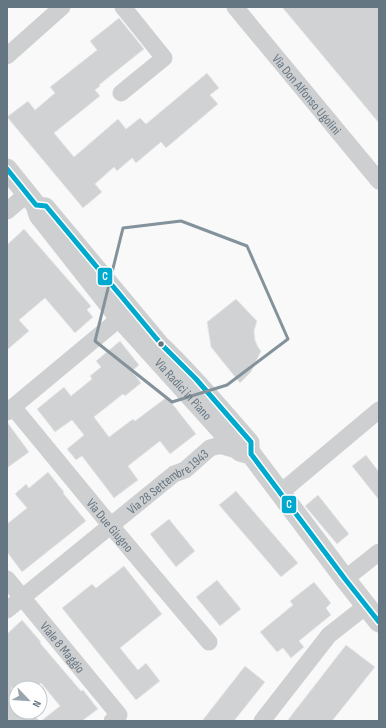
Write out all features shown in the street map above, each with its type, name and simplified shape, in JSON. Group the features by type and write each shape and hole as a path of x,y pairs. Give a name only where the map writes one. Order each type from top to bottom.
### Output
{"street":[{"path":"7,56 62,7"},
{"path":"121,93 164,58 123,7"},
{"name":"Via Don Alfonso Ugolini","path":"235,7 379,181"},
{"name":"Via Radici in Piano","path":"7,169 32,200 39,215 120,318 245,452 280,493 379,622"},
{"path":"7,211 32,200"},
{"name":"Via Radici in Piano","path":"32,200 46,206 161,344 194,377 251,442 245,452"},
{"name":"Via Radici in Piano","path":"120,318 128,316 179,376 194,377"},
{"path":"10,409 120,318"},
{"name":"Via Due Giugno","path":"10,409 209,642"},
{"path":"280,493 379,410"},
{"name":"Via 28 Settembre 1943","path":"7,610 174,474 185,470 210,448 223,446 245,452"},
{"path":"345,579 379,552"},
{"name":"Viale 8 Maggio","path":"7,579 116,718"},
{"path":"262,721 330,635 366,606"}],"highlighted area":[{"path":"181,221 247,246 288,339 227,385 172,402 95,341 123,228"}],"building":[{"path":"282,7 379,7 379,123"},
{"path":"119,18 144,49 99,85 100,86 95,90 100,96 54,133 74,157 118,119 126,129 140,118 146,124 207,73 219,88 210,95 218,104 166,148 161,142 136,163 132,158 117,171 114,167 95,184 102,192 83,208 7,117 28,101 35,110 55,93 50,87 97,50 90,41"},
{"path":"24,229 91,306 87,310 93,317 75,333 45,298 19,320 29,331 7,350 7,245"},
{"path":"236,299 257,321 254,331 255,340 261,351 251,372 240,383 211,347 207,322"},
{"path":"120,341 139,365 132,371 141,383 125,396 123,394 94,417 109,437 133,419 135,421 167,397 196,434 170,454 160,441 128,466 138,480 114,498 82,456 76,460 67,449 84,435 72,420 55,432 37,409 64,387 71,396 92,379 90,376 101,367 96,361"},
{"path":"7,422 29,452 7,468"},
{"path":"366,455 379,472 379,500 352,466"},
{"path":"48,472 86,521 22,572 7,552 7,524 27,508 15,494 26,484 29,488"},
{"path":"236,491 298,563 281,577 219,505"},
{"path":"318,495 349,534 337,544 305,506"},
{"path":"169,519 195,551 176,567 150,534"},
{"path":"124,566 162,614 120,648 138,670 146,663 160,681 136,700 62,608 92,584 96,588"},
{"path":"217,580 241,609 220,626 196,597"},
{"path":"314,582 331,603 326,608 331,615 299,641 304,647 291,658 283,648 277,652 260,632 293,605 290,601"},
{"path":"22,620 41,642 40,643 81,691 83,690 98,709 82,721 41,721 48,720 48,715 60,706 48,691 48,680 8,680 8,720 39,721 7,721 7,634"},
{"path":"346,645 375,667 332,721 287,721"},
{"path":"245,666 265,682 234,721 202,721"}],"transit line":[{"name":"C","path":"7,169 36,205 46,206 161,344 196,379 251,442 251,454 379,622"}]}
